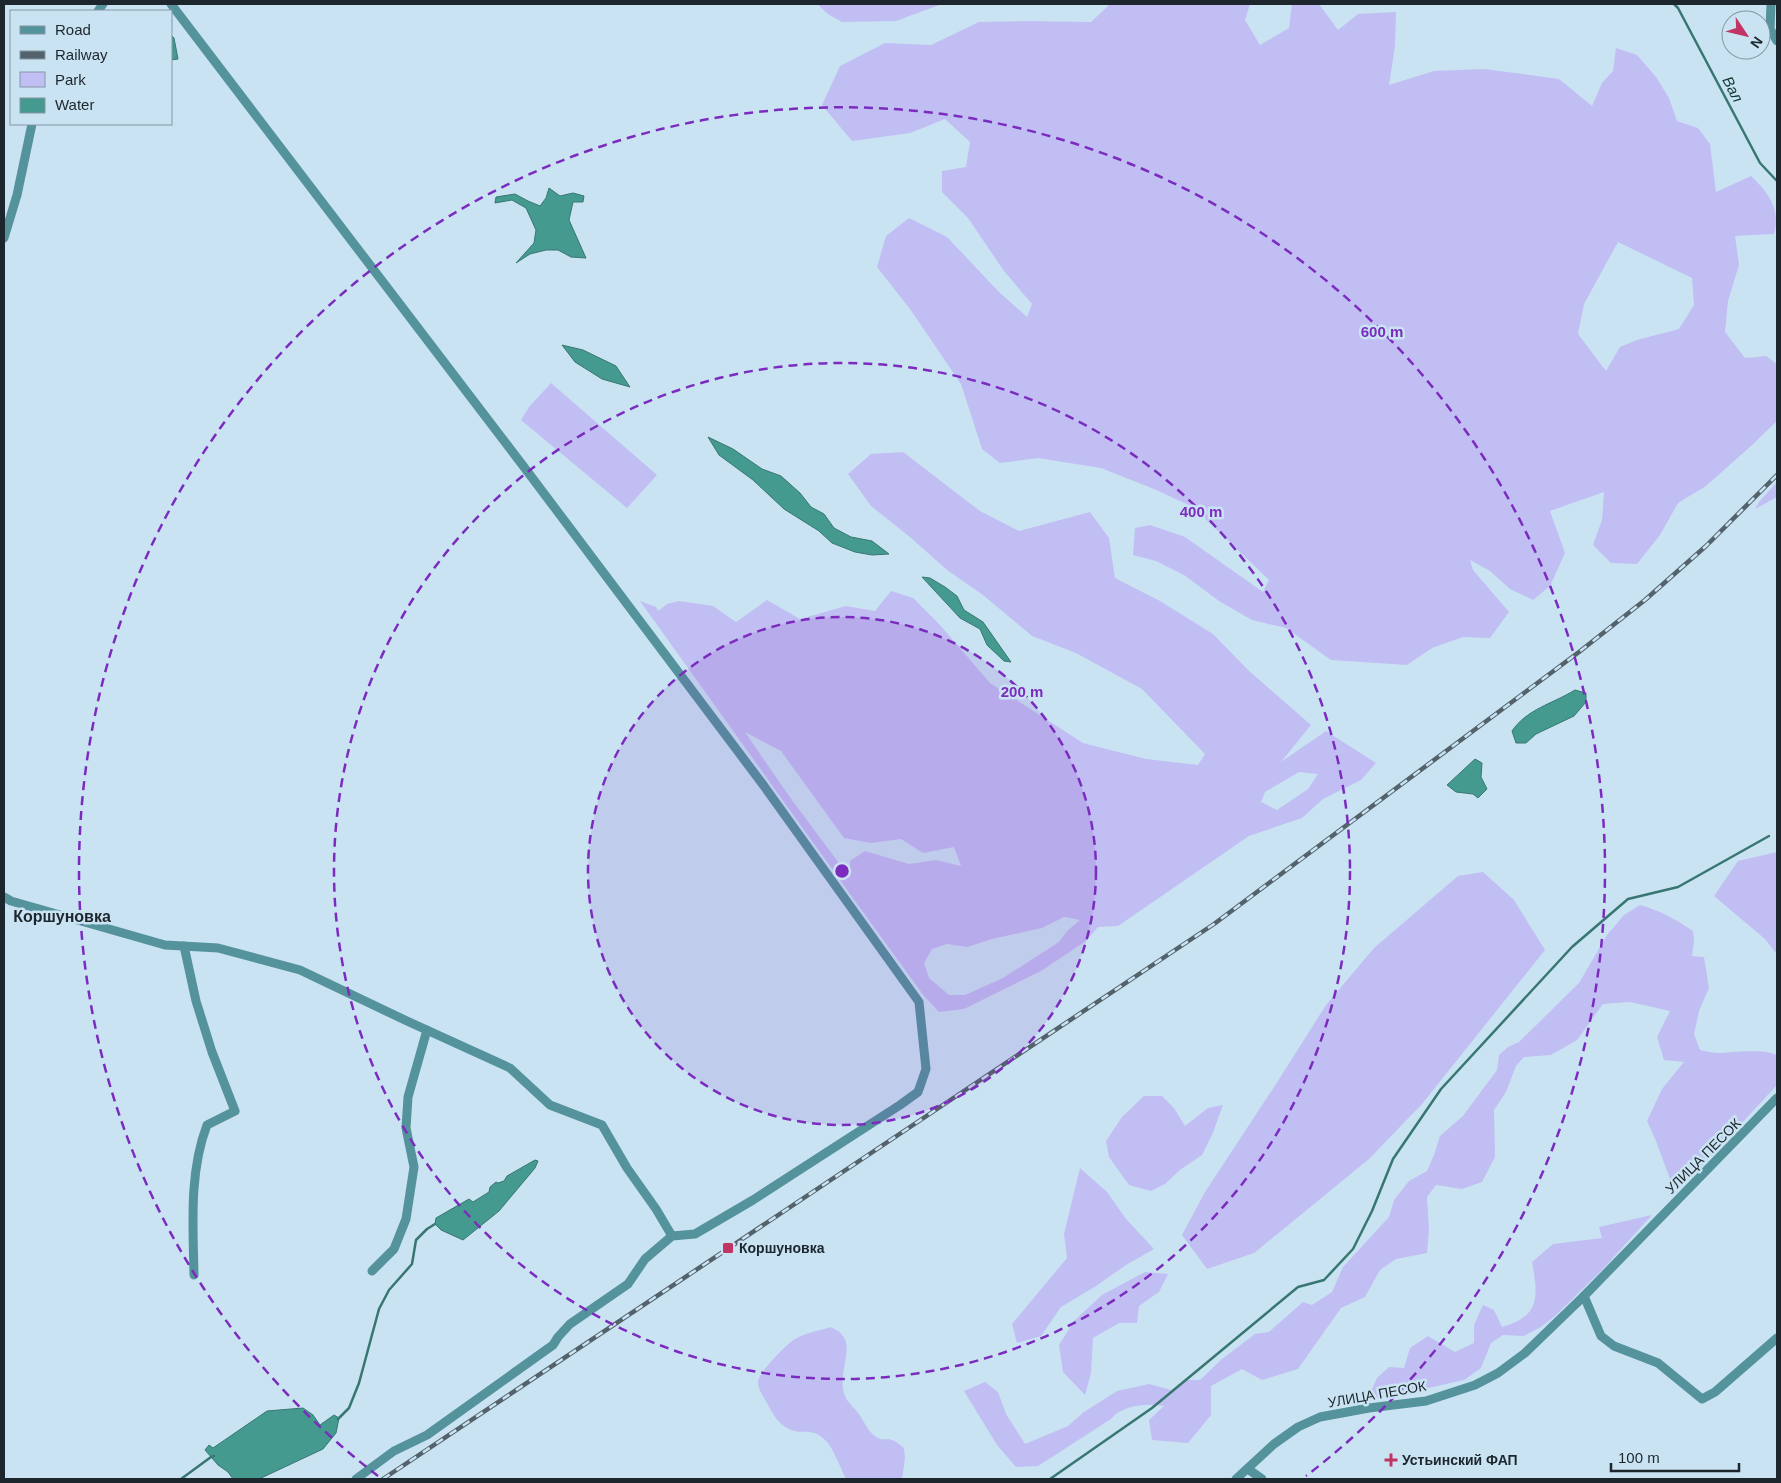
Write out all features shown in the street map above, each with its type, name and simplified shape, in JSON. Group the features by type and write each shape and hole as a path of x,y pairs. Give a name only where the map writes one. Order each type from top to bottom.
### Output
{"street":[{"path":"171,4 524,467 764,786 919,1002 926,1070 918,1092 786,1179 695,1234 672,1236 646,1259 628,1284 570,1324 553,1345 427,1435 394,1452 356,1479"},
{"path":"1771,4 1770,28 1777,41"},
{"path":"4,235 17,194 32,125"},
{"path":"4,897 165,945 218,948 300,970 510,1068 550,1105 602,1125 627,1168 656,1209 672,1236"},
{"path":"184,946 196,1000 212,1052 235,1111 207,1125 200,1143 193,1201 194,1275"},
{"path":"372,1271 394,1250 406,1219 414,1167 406,1128 408,1097 428,1030"},
{"name":"УЛИЦА ПЕСОК","path":"1236,1479 1274,1444 1298,1427 1320,1418 1369,1408 1426,1401 1474,1385 1498,1373 1525,1352 1584,1296 1777,1099"},
{"path":"1584,1296 1601,1336 1614,1346 1658,1363 1702,1399 1715,1392 1777,1338"},
{"path":"1248,1469 1262,1479"}],"green space":[{"path":"817,4 942,4 896,21 842,22 828,14"},
{"path":"1107,4 1250,4 1245,20 1260,45 1289,28 1292,4 1319,4 1338,30 1358,14 1396,12 1395,46 1389,85 1434,71 1484,69 1559,79 1592,106 1602,83 1613,71 1616,48 1637,55 1656,77 1669,98 1677,121 1698,128 1710,144 1716,192 1751,176 1763,188 1772,202 1776,217 1774,234 1735,236 1739,265 1728,301 1725,332 1745,358 1766,356 1777,364 1777,421 1706,486 1678,503 1660,535 1637,564 1611,563 1593,545 1602,520 1604,492 1550,511 1565,553 1550,586 1533,600 1510,589 1490,571 1470,560 1473,570 1509,612 1490,638 1463,637 1432,648 1407,665 1331,660 1286,628 1252,620 1219,601 1184,575 1156,561 1133,555 1135,528 1150,525 1185,537 1263,592 1269,580 1193,507 1154,489 1101,468 1038,458 1000,463 982,449 961,384 910,309 877,267 886,236 909,218 947,237 999,292 1027,317 1032,304 1004,271 968,218 942,192 942,171 966,167 970,142 945,119 910,133 852,141 822,105 840,66 885,43 931,45 979,22 1091,22 1108,6","holes":["1618,242 1692,278 1694,305 1679,329 1637,340 1620,347 1606,371 1578,334 1584,304"]},
{"path":"551,383 657,475 627,508 521,420 529,407"},
{"path":"903,452 980,511 1019,531 1090,512 1109,538 1115,578 1160,601 1213,634 1248,670 1311,725 1281,762 1326,731 1376,763 1361,780 1323,799 1302,818 1249,836 1118,926 1098,927 1086,941 1041,971 964,1009 939,1012 924,996 640,601 656,607 658,611 667,604 679,601 713,606 736,622 767,600 800,619 846,606 875,611 891,591 913,598 940,625 990,683 1083,743 1146,759 1198,765 1205,754 1142,689 1076,653 1032,636 983,595 947,570 871,506 848,474 871,454","holes":["745,732 781,751 844,838 871,843 901,839 923,853 954,847 961,866 936,860 909,864 865,851 850,861 850,878 789,796","1299,772 1318,774 1308,789 1277,810 1261,802 1265,792","1064,917 1080,920 1067,931 1059,942 1003,978 965,995 949,995 929,978 924,963 932,949 947,944 967,947 992,939 1042,928"]},
{"path":"1777,482 1777,497 1755,509 1759,502"},
{"path":"1777,852 1777,954 1765,939 1714,896 1738,861"},
{"path":"1483,872 1514,900 1545,950 1422,1104 1369,1159 1254,1253 1207,1269 1182,1235 1205,1192 1326,1005 1374,948 1458,876"},
{"path":"1640,905 1668,916 1693,931 1692,956 1704,957 1709,988 1699,1011 1694,1034 1700,1050 1720,1053 1756,1051 1777,1055 1777,1085 1705,1163 1682,1182 1670,1179 1647,1121 1662,1089 1684,1062 1664,1060 1657,1037 1670,1011 1630,1002 1603,1004 1577,1040 1551,1055 1524,1057 1516,1066 1506,1092 1494,1110 1495,1157 1482,1182 1462,1189 1436,1185 1427,1197 1429,1230 1427,1253 1396,1259 1380,1270 1365,1297 1341,1308 1298,1369 1262,1380 1242,1369 1211,1386 1211,1415 1188,1443 1152,1440 1149,1420 1164,1406 1135,1406 1116,1414 1038,1466 1016,1467 997,1445 964,1391 985,1382 998,1392 1006,1414 1025,1444 1068,1426 1084,1412 1117,1391 1149,1384 1171,1390 1185,1380 1200,1380 1222,1359 1255,1334 1269,1332 1303,1302 1312,1305 1332,1292 1343,1267 1389,1217 1394,1200 1409,1181 1427,1171 1440,1136 1463,1116 1497,1070 1499,1055 1508,1047 1519,1042 1579,983 1607,935 1624,915"},
{"path":"1144,1096 1162,1096 1174,1108 1185,1126 1208,1108 1223,1105 1202,1155 1180,1170 1165,1184 1151,1191 1129,1185 1109,1157 1106,1141 1122,1117"},
{"path":"1080,1168 1107,1192 1126,1219 1154,1249 1061,1307 1041,1336 1017,1343 1012,1324 1067,1258 1064,1234"},
{"path":"1652,1215 1602,1270 1555,1316 1541,1327 1524,1336 1503,1335 1491,1343 1481,1368 1464,1380 1375,1400 1371,1391 1377,1378 1389,1367 1404,1368 1410,1348 1428,1336 1455,1352 1474,1343 1474,1325 1483,1305 1494,1310 1502,1327 1524,1317 1534,1303 1535,1285 1532,1262 1553,1244 1602,1238 1599,1227"},
{"path":"1145,1272 1168,1274 1159,1292 1139,1306 1137,1323 1119,1323 1093,1338 1091,1373 1085,1395 1063,1372 1059,1345 1074,1321 1102,1295"},
{"path":"830,1327 840,1332 847,1348 843,1378 846,1398 873,1435 881,1439 893,1440 904,1448 905,1458 902,1479 846,1479 835,1454 827,1442 812,1432 794,1431 782,1424 773,1414 760,1391 758,1385 759,1378 768,1365 787,1345 801,1336"}],"water":[{"path":"172,36 174,38 178,59 172,60"},
{"path":"549,188 560,196 573,193 584,196 583,202 573,202 569,220 586,258 571,257 558,250 546,250 530,254 516,263 534,243 536,230 526,208 512,200 495,203 496,197 515,194 540,206 546,198"},
{"path":"562,345 583,350 616,366 630,387 602,379 575,362"},
{"path":"708,437 733,449 762,469 781,476 800,493 811,507 824,514 834,528 851,537 872,541 889,554 872,555 855,552 832,543 819,531 784,509 753,480 719,455"},
{"path":"922,577 930,578 957,596 964,610 983,622 1011,662 1004,661 987,645 980,629 960,618"},
{"path":"1575,690 1586,693 1586,702 1574,716 1536,734 1526,743 1516,743 1512,731 1518,723 1532,712"},
{"path":"1475,759 1482,763 1481,777 1487,789 1478,798 1473,794 1456,792 1447,785"},
{"path":"535,1160 538,1161 535,1168 499,1211 463,1240 441,1230 435,1224 436,1218 469,1199 473,1202 489,1192 490,1187 496,1182 504,1181 507,1176"},
{"path":"303,1408 313,1415 320,1425 334,1415 339,1418 336,1433 323,1449 259,1479 233,1479 205,1450 209,1445 213,1448 267,1411"}],"waterway":[{"name":"Вал","path":"1674,4 1678,8 1760,163 1777,181"},
{"path":"1050,1479 1152,1408 1298,1287 1324,1280 1353,1249 1372,1211 1393,1159 1441,1089 1572,947 1628,899 1678,887 1769,836"},
{"path":"338,1419 349,1408 359,1383 379,1309 389,1290 412,1264 416,1240 435,1224"},
{"path":"181,1479 214,1456"}],"railway":[{"path":"383,1479 1214,924 1579,652 1645,600 1706,546 1777,475"}],"place":[{"name":"Коршуновка","path":"728,1248"},
{"name":"Устьинский ФАП","path":"1391,1460"}],"district":[{"name":"Коршуновка","path":"62,916"}]}
